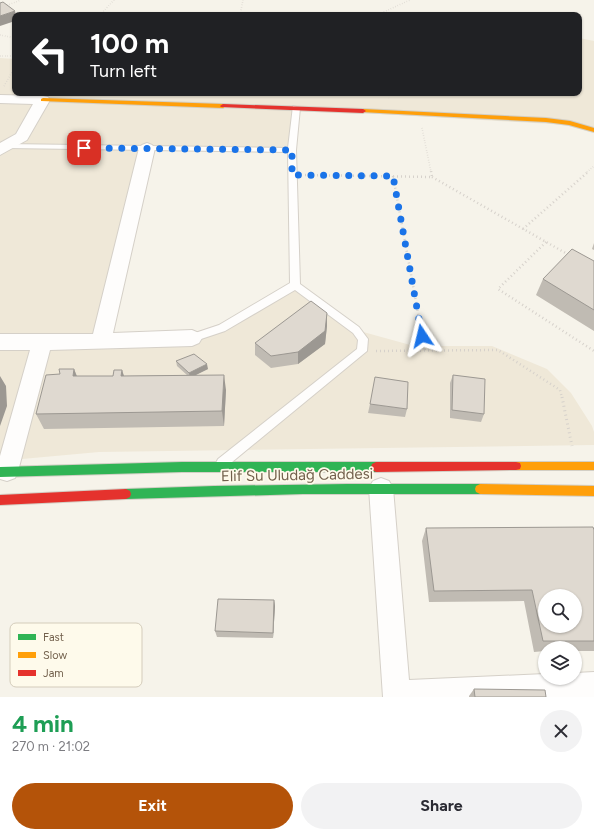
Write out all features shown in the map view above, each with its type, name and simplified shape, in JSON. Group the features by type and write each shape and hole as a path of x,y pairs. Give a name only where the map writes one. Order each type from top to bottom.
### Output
{"main road":[{"path":"43,100 296,108 537,119 584,126 594,130"},
{"name":"Elif Su Uludağ Caddesi","path":"4,472 218,466 594,466"},
{"name":"Elif Su Uludağ Caddesi","path":"0,500 206,490 381,488 594,491"}],"street":[{"path":"2,93 12,95"},
{"path":"3,148 22,137 43,100 20,96"},
{"path":"101,341 147,148"},
{"path":"0,342 42,343 192,338"},
{"path":"4,472 42,343"},
{"path":"381,488 397,696 594,686"}],"lane":[{"path":"295,285 292,150 296,108"},
{"path":"3,148 292,150"},
{"path":"192,338 222,328 295,285"},
{"path":"218,466 362,351 362,339 356,330 295,285"}],"path":[{"path":"0,8 22,0"},
{"path":"103,12 114,0"},
{"path":"241,12 243,0"},
{"path":"384,12 410,0"},
{"path":"0,35 12,37"},
{"path":"0,56 12,56"},
{"path":"2,93 12,73"},
{"path":"420,114 432,177"},
{"path":"523,229 594,166"},
{"path":"292,175 432,177 573,258"},
{"path":"393,176 425,351"},
{"path":"546,242 498,289 594,351"},
{"path":"362,351 498,350 560,390 576,466"}],"shaded area":[{"path":"582,39 594,41 594,131 584,126 296,109 292,150 147,148 101,339 192,338 295,285 356,330 414,346 492,346 547,369 571,393 592,426 594,432 594,445 99,452 0,461 0,58 12,59 12,96 582,96"}],"building":[{"path":"3,2 15,11 0,16 0,3"},
{"path":"572,249 594,261 594,310 543,279"},
{"path":"311,301 327,313 325,331 298,352 271,356 255,343"},
{"path":"194,354 207,364 189,373 176,361"},
{"path":"59,369 74,369 73,376 113,376 114,370 122,370 121,376 224,375 222,411 36,414 46,375 60,374"},
{"path":"453,375 485,379 484,414 452,410"},
{"path":"375,377 408,382 407,409 370,404"},
{"path":"593,527 594,641 543,641 541,633 582,633 582,589 538,589 538,618 532,590 434,591 426,528"},
{"path":"218,599 274,600 273,633 215,631"},
{"path":"474,689 545,690 546,697 475,697"}],"traffic: fast":[{"path":"0,472 182,467 376,467"},
{"path":"126,494 303,489 480,489"}],"traffic: slow":[{"path":"43,100 223,106"},
{"path":"363,111 546,120 570,123 594,130"},
{"path":"516,466 594,466"},
{"path":"480,489 594,491"}],"traffic: jam":[{"path":"223,106 363,111"},
{"path":"376,467 516,466"},
{"path":"0,500 126,494"}],"route":[{"path":"84,148 292,150 292,175 393,176 422,336"}]}
